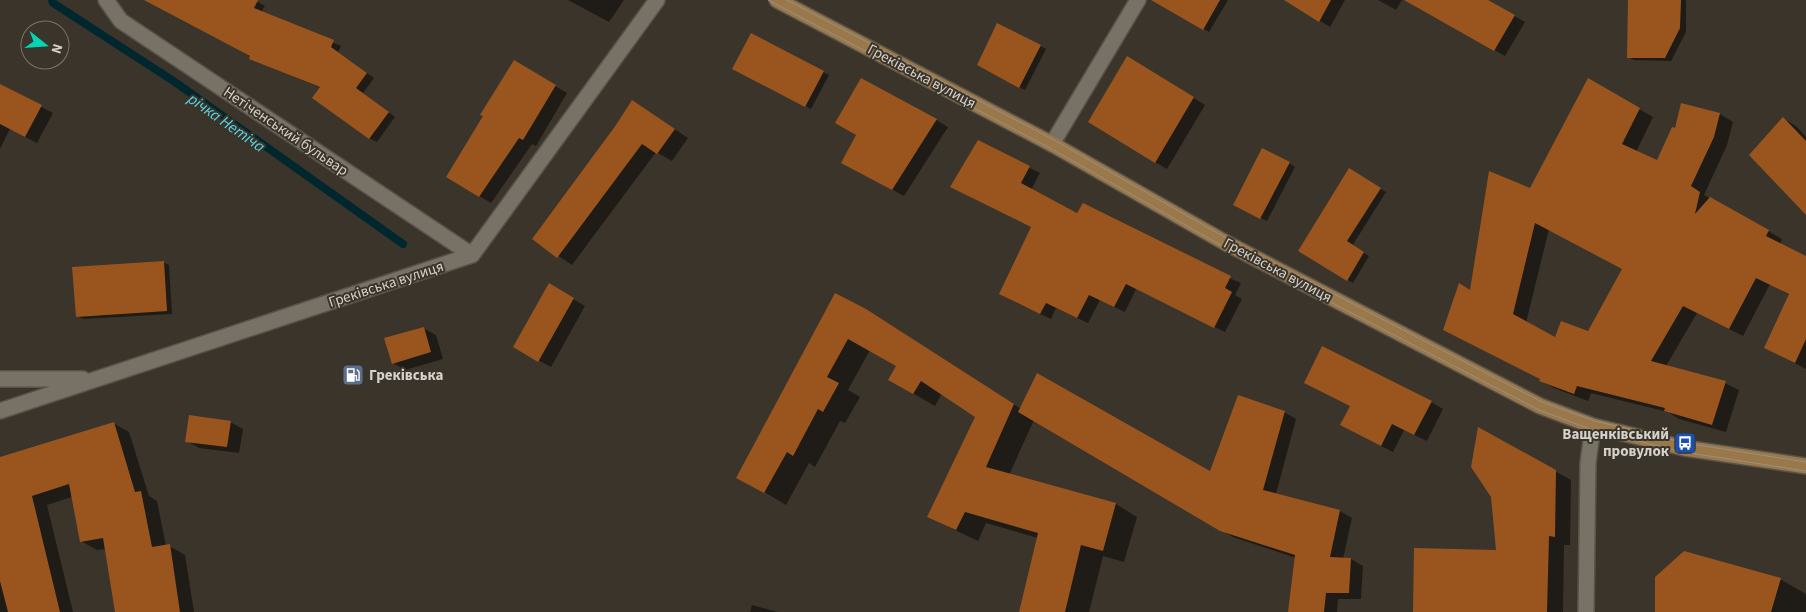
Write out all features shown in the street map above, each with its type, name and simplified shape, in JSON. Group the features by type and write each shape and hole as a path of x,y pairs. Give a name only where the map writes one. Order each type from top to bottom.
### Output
{"main road":[{"name":"Греківська вулиця","path":"777,0 1052,144 1259,260 1540,406 1593,426 1684,448 1806,466"}],"street":[{"name":"Нетіченський бульвар","path":"106,0 121,21 472,255"},
{"path":"472,255 658,0"},
{"path":"1052,144 1138,0"},
{"name":"Греківська вулиця","path":"0,411 472,255"},
{"path":"0,379 97,380"},
{"path":"1586,612 1588,462 1593,426"}],"building":[{"path":"144,0 258,0 254,8 334,40 331,47 367,73 356,88 389,112 369,139 312,98 320,87 249,59 250,56"},
{"path":"1151,0 1220,0 1203,30"},
{"path":"1284,0 1331,0 1319,22"},
{"path":"1404,0 1488,0 1515,15 1494,51"},
{"path":"1628,0 1681,0 1680,28 1665,58 1627,58"},
{"path":"997,23 1041,45 1019,88 977,65"},
{"path":"751,33 824,71 805,107 732,69"},
{"path":"1127,56 1194,97 1155,163 1088,122"},
{"path":"514,60 556,85 523,140 519,138 479,197 446,177 483,116 480,115"},
{"path":"861,78 937,119 892,190 841,163 856,135 835,123"},
{"path":"1588,78 1640,108 1622,144 1657,160 1672,127 1675,128 1681,103 1720,113 1714,137 1691,186 1700,192 1695,214 1710,197 1769,230 1766,236 1806,256 1806,339 1795,363 1764,348 1789,294 1756,278 1729,329 1683,306 1651,361 1726,381 1712,425 1664,411 1665,408 1577,386 1574,394 1539,381 1540,379 1443,330 1459,283 1470,290 1489,171 1530,188","holes":["1535,223 1622,269 1588,331 1561,321 1555,337 1513,314"]},
{"path":"0,84 42,105 25,137 0,124"},
{"path":"632,100 675,129 657,154 642,144 557,258 532,239 616,125"},
{"path":"1783,117 1806,141 1806,215 1749,155"},
{"path":"978,140 1030,166 1021,183 1077,213 1083,203 1231,276 1225,288 1232,292 1214,328 1126,284 1114,307 1089,295 1077,318 1046,303 1040,314 999,294 1031,227 950,187"},
{"path":"1262,148 1290,162 1260,219 1233,205"},
{"path":"1349,168 1381,188 1347,241 1364,252 1347,281 1298,251"},
{"path":"164,261 167,311 76,317 72,267"},
{"path":"549,283 574,298 538,362 513,347"},
{"path":"835,293 866,309 1014,404 986,467 1116,503 1103,551 1081,545 1065,612 1019,612 1038,533 965,512 956,530 927,517 975,417 921,381 913,394 888,380 896,366 848,339 827,377 839,383 823,412 818,409 793,456 787,452 764,493 736,478"},
{"path":"424,327 431,352 392,364 384,338"},
{"path":"1322,346 1432,401 1414,435 1392,424 1381,446 1340,425 1350,406 1304,383"},
{"path":"1037,373 1210,471 1238,395 1285,411 1263,490 1340,510 1330,557 1351,558 1349,593 1326,593 1324,612 1288,612 1295,555 1220,531 1018,412"},
{"path":"189,415 231,421 227,447 185,442"},
{"path":"114,422 135,492 141,491 152,547 170,544 180,612 115,612 103,538 80,542 69,484 32,496 60,612 8,612 0,581 0,457"},
{"path":"1478,427 1556,470 1555,537 1549,536 1547,612 1413,612 1414,548 1496,550 1491,497 1471,467"},
{"path":"1684,551 1781,578 1771,612 1655,612 1655,577"}],"waterway":[{"name":"річка Нетіча","path":"52,0 53,3 175,82 403,244"}],"tram line":[{"path":"768,0 1050,148 1224,247 1539,410 1593,430 1683,452 1806,471"},
{"path":"787,0 1054,140 1228,239 1542,402 1595,421 1685,443 1806,462"}],"place":[{"name":"Греківська","path":"353,375"},
{"name":"Ващенківський провулок","path":"1685,443"}]}
